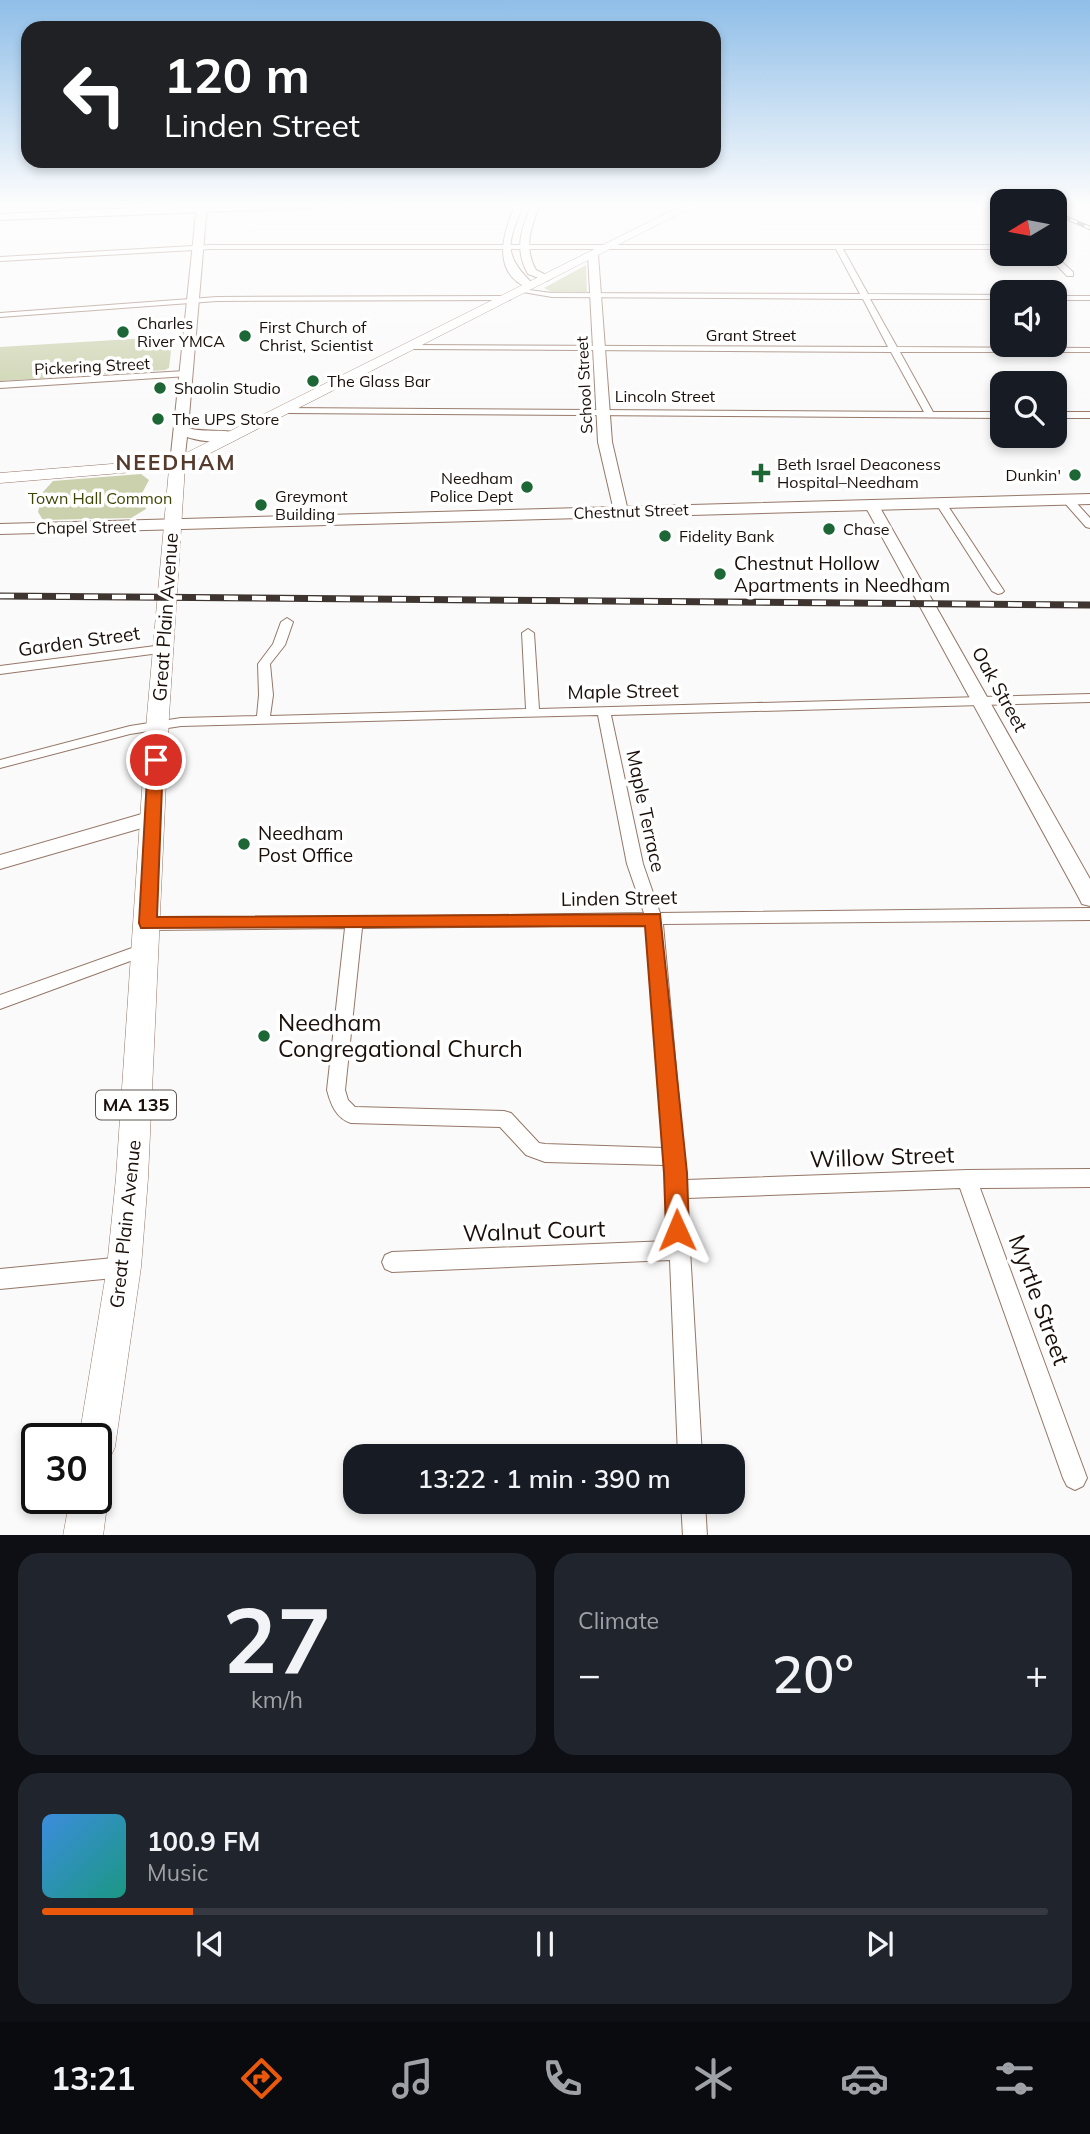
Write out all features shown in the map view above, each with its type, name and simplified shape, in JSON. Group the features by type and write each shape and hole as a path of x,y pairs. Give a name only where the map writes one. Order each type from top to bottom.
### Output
{"main road":[{"name":"Great Plain Avenue","path":"100,1423 124,1267 172,525 197,276"},
{"path":"0,478 177,464 552,276"},
{"path":"180,430 198,436 233,435"},
{"name":"Chestnut Street","path":"172,525 1090,499"},
{"name":"Chapel Street","path":"0,529 172,525"},
{"path":"83,1535 86,1514"}],"street":[{"path":"515,276 526,289 598,295 990,297"},
{"path":"543,276 547,278"},
{"name":"School Street","path":"596,276 607,453 621,511"},
{"path":"853,276 929,413"},
{"path":"0,314 195,300 507,298"},
{"path":"1067,298 1090,298"},
{"name":"Grant Street","path":"411,347 1090,350"},
{"name":"Pickering Street","path":"0,385 185,374"},
{"name":"Lincoln Street","path":"285,410 990,415"},
{"path":"1067,415 1090,415"},
{"path":"1068,499 1090,525"},
{"path":"940,502 998,591"},
{"name":"Oak Street","path":"871,504 982,699 1090,898"},
{"path":"263,719 266,695 264,664 279,645 287,622"},
{"path":"528,633 533,712"},
{"name":"Garden Street","path":"0,670 163,649"},
{"name":"Maple Street","path":"0,764 158,725 263,719 1090,698"},
{"name":"Maple Terrace","path":"604,711 635,864 654,919 677,1189 689,1444"},
{"path":"0,862 152,818"},
{"name":"Linden Street","path":"0,1002 147,936 354,923 1090,914"},
{"path":"354,923 336,1090 340,1104 351,1115 504,1119 533,1149 545,1153 674,1157"},
{"name":"Willow Street","path":"677,1189 967,1179 1090,1178"},
{"name":"Myrtle Street","path":"967,1179 1075,1478"},
{"name":"Walnut Court","path":"391,1262 678,1250"},
{"path":"0,1279 124,1267"},
{"path":"694,1514 695,1535"}],"green space":[{"path":"567,276 586,276 587,292 552,292 544,288"},
{"path":"181,336 172,342 169,368 165,370 0,381 0,347"},
{"name":"Town Hall Common","path":"141,474 149,480 141,495 146,509 131,518 43,520 38,512 43,492 53,481"}],"railway":[{"path":"0,596 1090,605"}],"place":[{"name":"Charles River YMCA","path":"123,332"},
{"name":"First Church of Christ, Scientist","path":"245,336"},
{"name":"The Glass Bar","path":"313,381"},
{"name":"Shaolin Studio","path":"160,388"},
{"name":"The UPS Store","path":"158,419"},
{"name":"Beth Israel Deaconess Hospital–Needham","path":"761,473"},
{"name":"Dunkin'","path":"1075,475"},
{"name":"Needham Police Dept","path":"527,487"},
{"name":"Greymont Building","path":"261,505"},
{"name":"Chase","path":"829,529"},
{"name":"Fidelity Bank","path":"665,536"},
{"name":"Chestnut Hollow Apartments in Needham","path":"720,574"},
{"name":"Needham Post Office","path":"244,844"},
{"name":"Needham Congregational Church","path":"264,1036"}],"district":[{"name":"NEEDHAM","path":"176,463"}],"route":[{"path":"156,760 148,923 654,919 676,1173 677,1230"}]}
